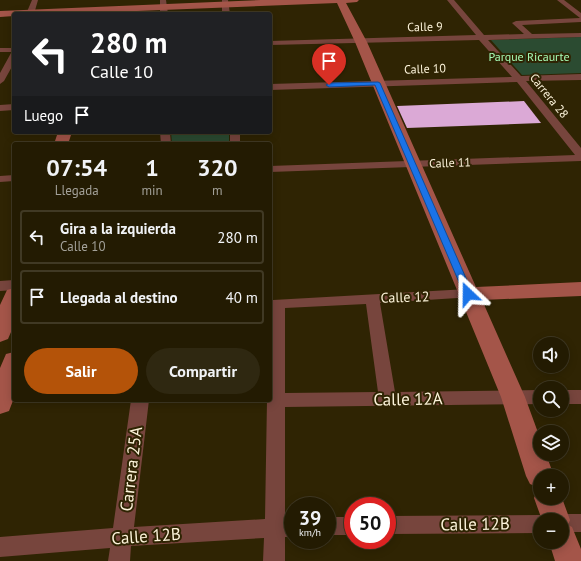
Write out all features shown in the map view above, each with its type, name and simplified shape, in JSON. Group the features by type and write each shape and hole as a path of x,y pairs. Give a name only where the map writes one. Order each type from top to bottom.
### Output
{"main road":[{"path":"340,0 360,40 513,398 538,469"},
{"path":"44,12 97,8 226,6 354,0"},
{"path":"0,14 12,14"},
{"name":"Calle 12","path":"468,294 581,289"},
{"path":"0,334 12,301"},
{"path":"0,404 12,366"},
{"path":"566,549 570,561"}],"street":[{"path":"31,12 35,0"},
{"name":"Carrera 28","path":"450,0 481,38 519,79 581,155"},
{"path":"560,0 581,16"},
{"path":"530,36 516,24 518,22 581,20"},
{"name":"Calle 9","path":"272,43 581,35"},
{"path":"0,50 12,50"},
{"path":"1,78 12,59"},
{"name":"Calle 10","path":"272,87 581,77"},
{"path":"0,108 12,107"},
{"name":"Calle 11","path":"272,169 581,158"},
{"path":"0,179 12,178"},
{"path":"0,187 12,186"},
{"path":"0,286 12,285"},
{"name":"Calle 12","path":"274,300 468,294"},
{"path":"372,298 388,399"},
{"path":"274,300 276,400 284,527 274,561"},
{"name":"Calle 12A","path":"276,400 533,397"},
{"path":"569,397 581,397"},
{"name":"Carrera 25A","path":"119,561 140,402"},
{"path":"569,523 581,523"},
{"name":"Calle 12B","path":"396,526 533,524"},
{"name":"Calle 12B","path":"0,547 122,537 284,527"}],"green space":[{"name":"Parque Ricaurte","path":"581,37 581,73 522,75 491,40"},
{"path":"171,134 229,134 229,142 172,142"}],"building":[{"path":"524,101 541,123 407,128 397,106"}],"route":[{"path":"329,85 378,83 468,294"}]}
